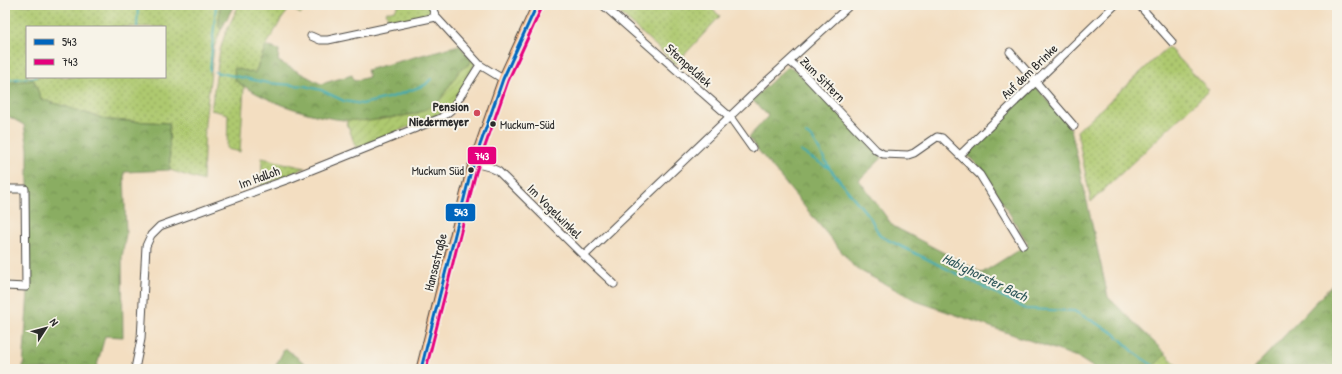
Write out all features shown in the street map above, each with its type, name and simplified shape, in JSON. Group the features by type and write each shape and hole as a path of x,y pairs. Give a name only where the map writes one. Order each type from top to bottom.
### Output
{"main road":[{"name":"Hansastraße","path":"421,369 474,163 503,79 537,5"}],"street":[{"path":"431,5 436,17 480,65 503,79"},
{"name":"Stempeldiek","path":"603,5 730,117 752,148"},
{"path":"789,61 850,5"},
{"name":"Auf dem Brinke","path":"960,154 1115,5"},
{"path":"1139,5 1172,42"},
{"path":"311,36 320,40 328,40 436,17"},
{"path":"1010,52 1074,126"},
{"name":"Zum Sittern","path":"584,256 789,61 876,150 883,154 908,156 937,137 942,138 980,174 1023,245"},
{"name":"Im Halloh","path":"135,369 141,339 146,246 151,235 160,226 289,179 441,118 452,109 480,65"},
{"name":"Im Vogelwinkel","path":"474,163 498,171 614,284"},
{"path":"5,189 25,190 26,287 5,286"}],"green space":[{"path":"5,5 220,5 219,25 221,30 214,47 205,122 203,181 170,170 169,123 108,120 41,99 34,80 5,83"},
{"path":"220,5 234,5 221,30 219,25"},
{"path":"239,5 306,5 301,14 290,8 281,20 266,46 255,73 235,69 235,80 244,87 240,152 227,149 228,114 211,110 220,50 225,34"},
{"path":"399,5 429,5 430,10 428,15 390,24 386,12 395,10"},
{"path":"611,5 707,5 720,16 676,64"},
{"path":"459,45 471,59 470,64 456,76 438,102 427,109 416,113 373,121 336,119 299,111 264,97 235,80 234,68 255,73 266,46 279,50 278,61 321,84 352,75 354,81 369,77 367,70"},
{"path":"1168,47 1209,90 1091,202 1077,131"},
{"path":"471,59 475,62 472,72 450,107 438,115 356,148 346,120 370,121 416,114 438,103 460,70 470,64"},
{"path":"788,66 798,72 882,158 859,180 893,226 982,273 1028,244 983,170 968,156 969,152 1035,85 1071,129 1108,297 1166,354 1151,369 1096,369 1077,357 919,302 855,268 749,137 768,116 752,100"},
{"path":"34,80 41,99 108,120 169,123 170,170 124,172 126,234 122,257 123,337 105,336 96,369 23,369 28,291 28,148 24,125 8,116 5,116 5,83"},
{"path":"262,158 305,168 261,186"},
{"path":"1337,280 1337,297 1330,304 1337,308 1337,369 1253,369"},
{"path":"285,348 312,369 274,369"},
{"path":"1166,354 1181,369 1151,369"}],"waterway":[{"path":"137,26 138,5"},
{"path":"210,71 216,5"},
{"path":"215,72 268,83 305,86 321,90 344,101 362,104 392,97 425,85 431,79"},
{"path":"5,80 26,78"},
{"name":"Habighorster Bach","path":"806,134 813,139 830,169 871,219 880,236 1026,309 1074,311 1114,333 1137,355 1154,366"},
{"name":"Habighorster Bach","path":"800,151 830,169"}],"transit line":[{"name":"543","path":"421,369 471,171 503,79 537,5"},
{"name":"743","path":"426,369 476,172 508,81 542,7"}],"place":[{"name":"Pension Niedermeyer","path":"477,113"},
{"name":"Muckum-Süd","path":"493,124"},
{"name":"Muckum Süd","path":"471,170"}]}
